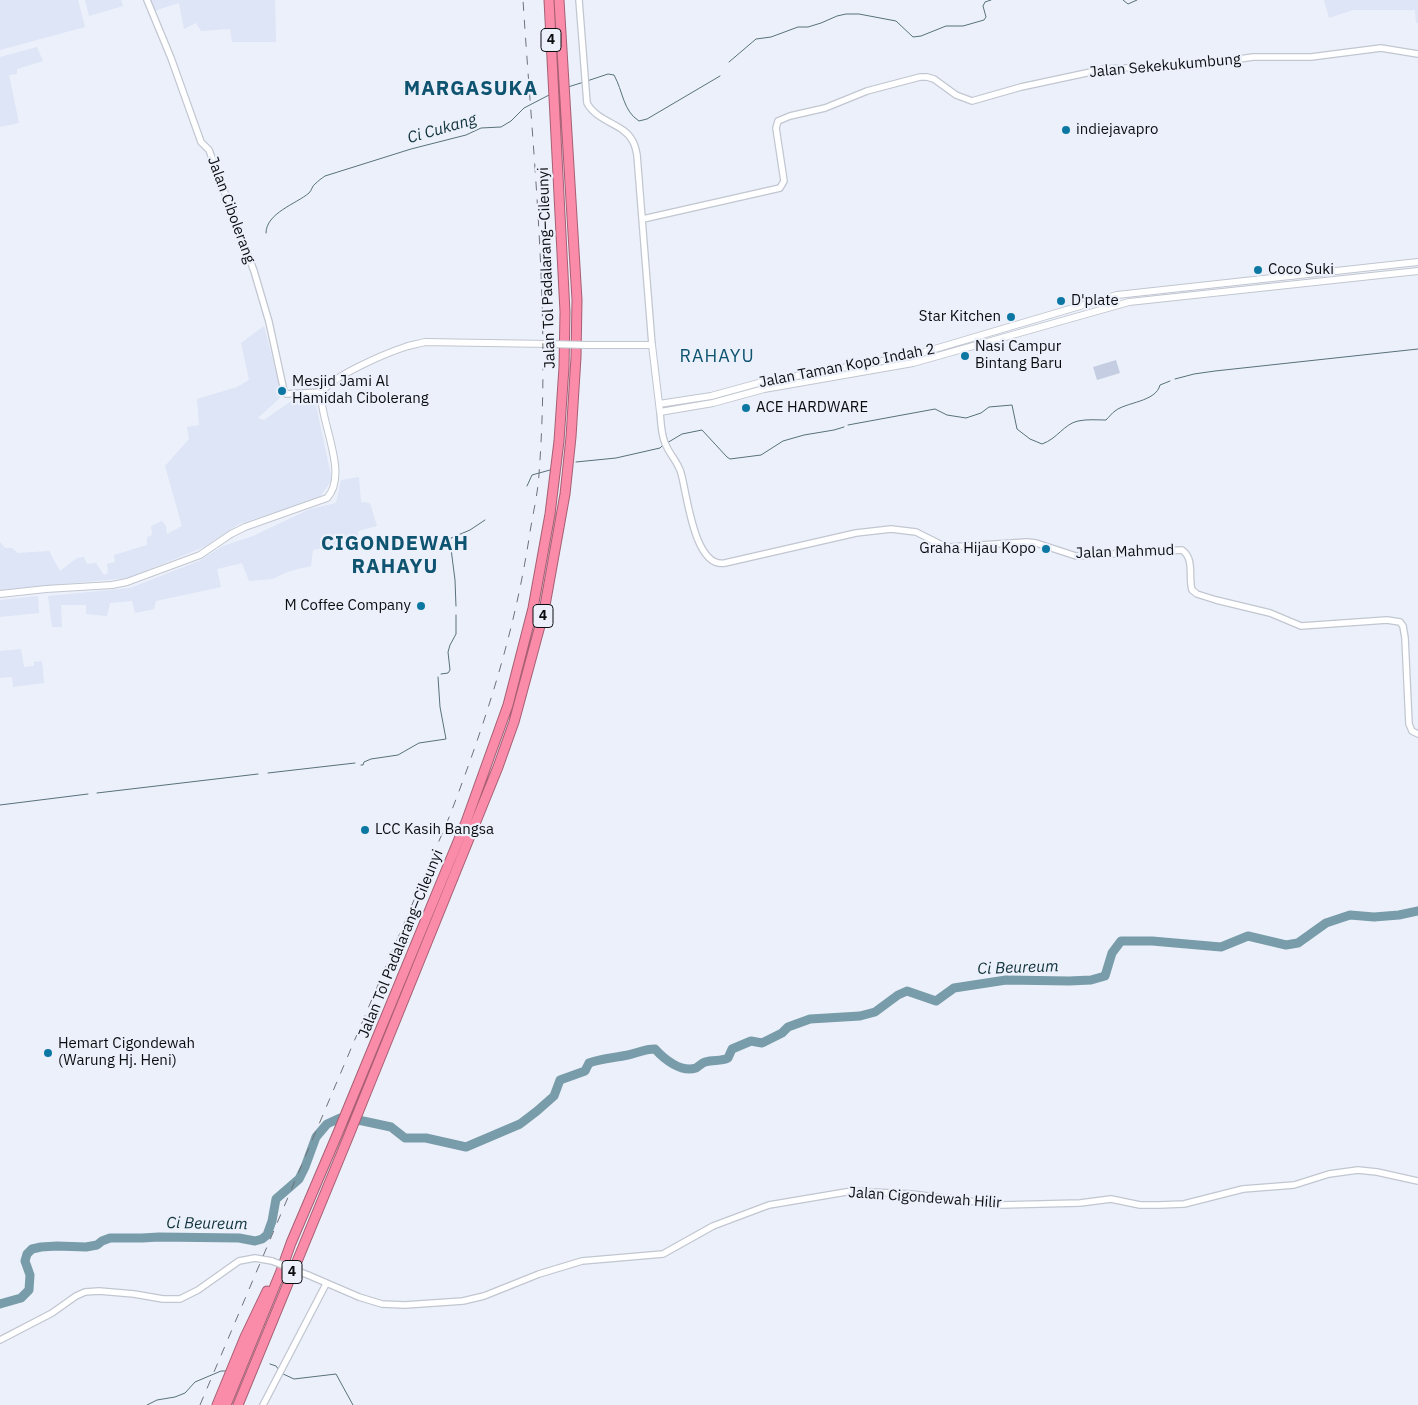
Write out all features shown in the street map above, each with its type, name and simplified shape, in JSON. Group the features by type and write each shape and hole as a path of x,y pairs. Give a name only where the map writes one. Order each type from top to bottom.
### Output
{"highway":[{"name":"Jalan Tol Padalarang–Cileunyi","path":"226,1405 291,1243 466,822 508,705 533,608 559,441 564,367 565,312 549,0"},
{"name":"Jalan Tol Padalarang–Cileunyi","path":"238,1405 498,767 514,722 544,611 564,494 571,437 576,357 576,300 559,0"},
{"path":"217,1405 245,1337 291,1243"},
{"path":"244,1405 266,1345 276,1310"}],"main road":[{"name":"Jalan Taman Kopo Indah 2","path":"660,412 713,403 764,389 911,356 1117,295 1418,262"},
{"name":"Jalan Taman Kopo Indah 2","path":"659,404 711,396 762,382 913,363 1129,302 1418,270"},
{"path":"1330,272 1330,280"},
{"path":"0,594 112,585 127,582 200,555 231,534 246,527 327,498 334,483 335,467 321,404 321,392 341,376 406,346 425,342 652,345 660,412"},
{"path":"711,396 713,403"}],"street":[{"name":"Jalan Cibolerang","path":"147,0 171,58 201,142 209,150 220,176 250,261 269,322 284,390 286,394 321,392"},
{"path":"579,0 587,103 596,115 627,133 633,141 637,155 652,345"},
{"name":"Jalan Sekekukumbung","path":"643,219 780,188 784,181 776,128 778,121 790,116 825,108 867,91 915,78 927,77 934,79 956,95 972,100 1106,68 1205,64 1253,57 1311,57 1367,49 1397,49 1418,54"},
{"name":"Jalan Mahmud","path":"660,412 665,444 676,460 681,472 695,534 707,556 717,563 725,563 856,533 892,529 916,532 945,546 1027,542 1036,543 1076,556 1179,549 1184,551 1188,558 1192,590 1197,594 1270,613 1304,626 1387,620 1399,621 1403,626 1405,638 1409,724 1412,731 1418,734"},
{"name":"Jalan Cigondewah Hilir","path":"0,1340 85,1292 99,1291 163,1299 180,1299 198,1290 239,1261 255,1258 272,1261 326,1284 382,1304 405,1305 463,1301 484,1296 539,1274 582,1261 663,1254 713,1226 769,1205 852,1191 912,1194 1001,1205 1080,1203 1111,1199 1159,1205 1184,1204 1243,1189 1294,1185 1329,1174 1358,1170 1418,1181"},
{"path":"263,1405 326,1284"}],"shaded area":[{"path":"0,0 78,0 85,27 0,50"},
{"path":"85,0 121,0 123,6 89,16"},
{"path":"150,0 275,0 276,42 232,42 230,29 201,31 196,23 184,29 179,3 154,11"},
{"path":"1324,0 1418,0 1418,23 1416,23 1415,10 1353,10 1329,18"},
{"path":"37,47 43,61 17,69 17,74 9,75 19,123 0,127 0,57"},
{"path":"264,326 282,396 258,418 264,420 294,399 314,396 332,480 319,498 239,524 204,547 128,578 0,590 0,542 5,548 12,548 18,553 49,551 60,571 77,558 84,557 87,564 96,563 104,575 108,573 107,564 115,562 114,555 147,545 147,537 152,535 151,526 162,521 166,526 167,534 182,526 165,466 189,439 187,427 199,425 197,399 237,387 249,380 241,343"},
{"path":"1116,360 1120,373 1097,380 1093,367"},
{"path":"359,477 361,502 370,503 377,526 358,531 358,540 313,550 311,566 290,571 272,579 249,581 242,563 217,569 221,587 156,601 154,609 135,613 132,601 110,603 107,616 86,614 86,605 61,605 62,627 52,627 48,596 130,588 199,561 223,546 253,536 310,509 336,503 341,480"},
{"path":"38,596 39,613 0,617 0,600"},
{"path":"21,649 24,667 34,666 34,662 42,661 44,683 13,687 12,677 0,678 0,651"}],"waterway":[{"name":"Ci Cukang","path":"729,62 756,39 771,37 798,27 808,27 837,16 859,14 896,21 913,37 921,36 946,26 963,26 984,20 986,17 983,6 985,2 991,0"},
{"name":"Ci Cukang","path":"1123,0 1128,4 1137,0"},
{"name":"Ci Cukang","path":"587,81 608,74 614,75 626,106 639,121 647,119 720,76"},
{"name":"Ci Cukang","path":"568,87 584,82"},
{"name":"Ci Cukang","path":"266,233 267,226 276,214 309,193 314,185 325,176 411,149 466,135 481,128 501,127 511,121 524,108 551,94"},
{"path":"1175,379 1215,371 1418,349"},
{"path":"848,425 935,409 947,415 966,418 981,413 989,407 1012,405 1017,429 1030,439 1042,444 1052,439 1064,428 1078,421 1106,420 1120,408 1153,395 1160,385 1170,381"},
{"path":"667,443 682,434 702,430 730,459 761,455 783,441 844,427"},
{"path":"576,462 616,458 660,448 663,445"},
{"path":"527,486 532,475 550,470"},
{"path":"456,606 451,538 470,530 485,520"},
{"path":"441,674 448,673 450,670 448,652 456,634 456,615"},
{"path":"361,765 371,759 398,755 419,743 446,739 440,707 438,677"},
{"path":"268,773 355,763"},
{"path":"97,793 258,774"},
{"path":"0,805 88,794"},
{"name":"Ci Beureum","path":"0,1304 21,1298 29,1290 30,1275 25,1261 27,1254 32,1249 57,1246 86,1247 97,1245 110,1238 239,1238 255,1241 262,1239 267,1235 272,1221 276,1199 299,1179 316,1137 327,1124 340,1118 391,1127 405,1138 426,1138 466,1147 520,1124 554,1096 560,1080 585,1071 589,1063 599,1060 655,1049 668,1061 679,1067 685,1069 696,1068 705,1062 728,1058 732,1049 751,1041 762,1043 782,1033 788,1027 810,1019 860,1016 875,1012 898,995 907,991 936,1001 954,988 1006,980 1069,981 1091,980 1105,976 1112,953 1121,941 1152,941 1221,947 1248,936 1286,945 1298,943 1326,923 1350,915 1374,917 1418,911"},
{"path":"270,1364 276,1366 279,1370"},
{"path":"147,1405 157,1400 185,1393 195,1382 221,1371 226,1371"},
{"path":"281,1373 294,1379 336,1374 353,1405"}],"railway":[{"path":"200,1405 450,815 476,745 508,641 524,569 537,496 542,415 542,296 536,177 523,0"}],"place":[{"name":"indiejavapro","path":"1066,130"},
{"name":"Coco Suki","path":"1258,270"},
{"name":"D'plate","path":"1061,301"},
{"name":"Star Kitchen","path":"1011,317"},
{"name":"Nasi Campur Bintang Baru","path":"965,356"},
{"name":"Mesjid Jami Al Hamidah Cibolerang","path":"282,391"},
{"name":"ACE HARDWARE","path":"746,408"},
{"name":"Graha Hijau Kopo","path":"1046,549"},
{"name":"M Coffee Company","path":"421,606"},
{"name":"LCC Kasih Bangsa","path":"365,830"},
{"name":"Hemart Cigondewah (Warung Hj. Heni)","path":"48,1053"}],"district":[{"name":"MARGASUKA","path":"471,89"},
{"name":"RAHAYU","path":"717,357"},
{"name":"CIGONDEWAH RAHAYU","path":"395,556"}]}
